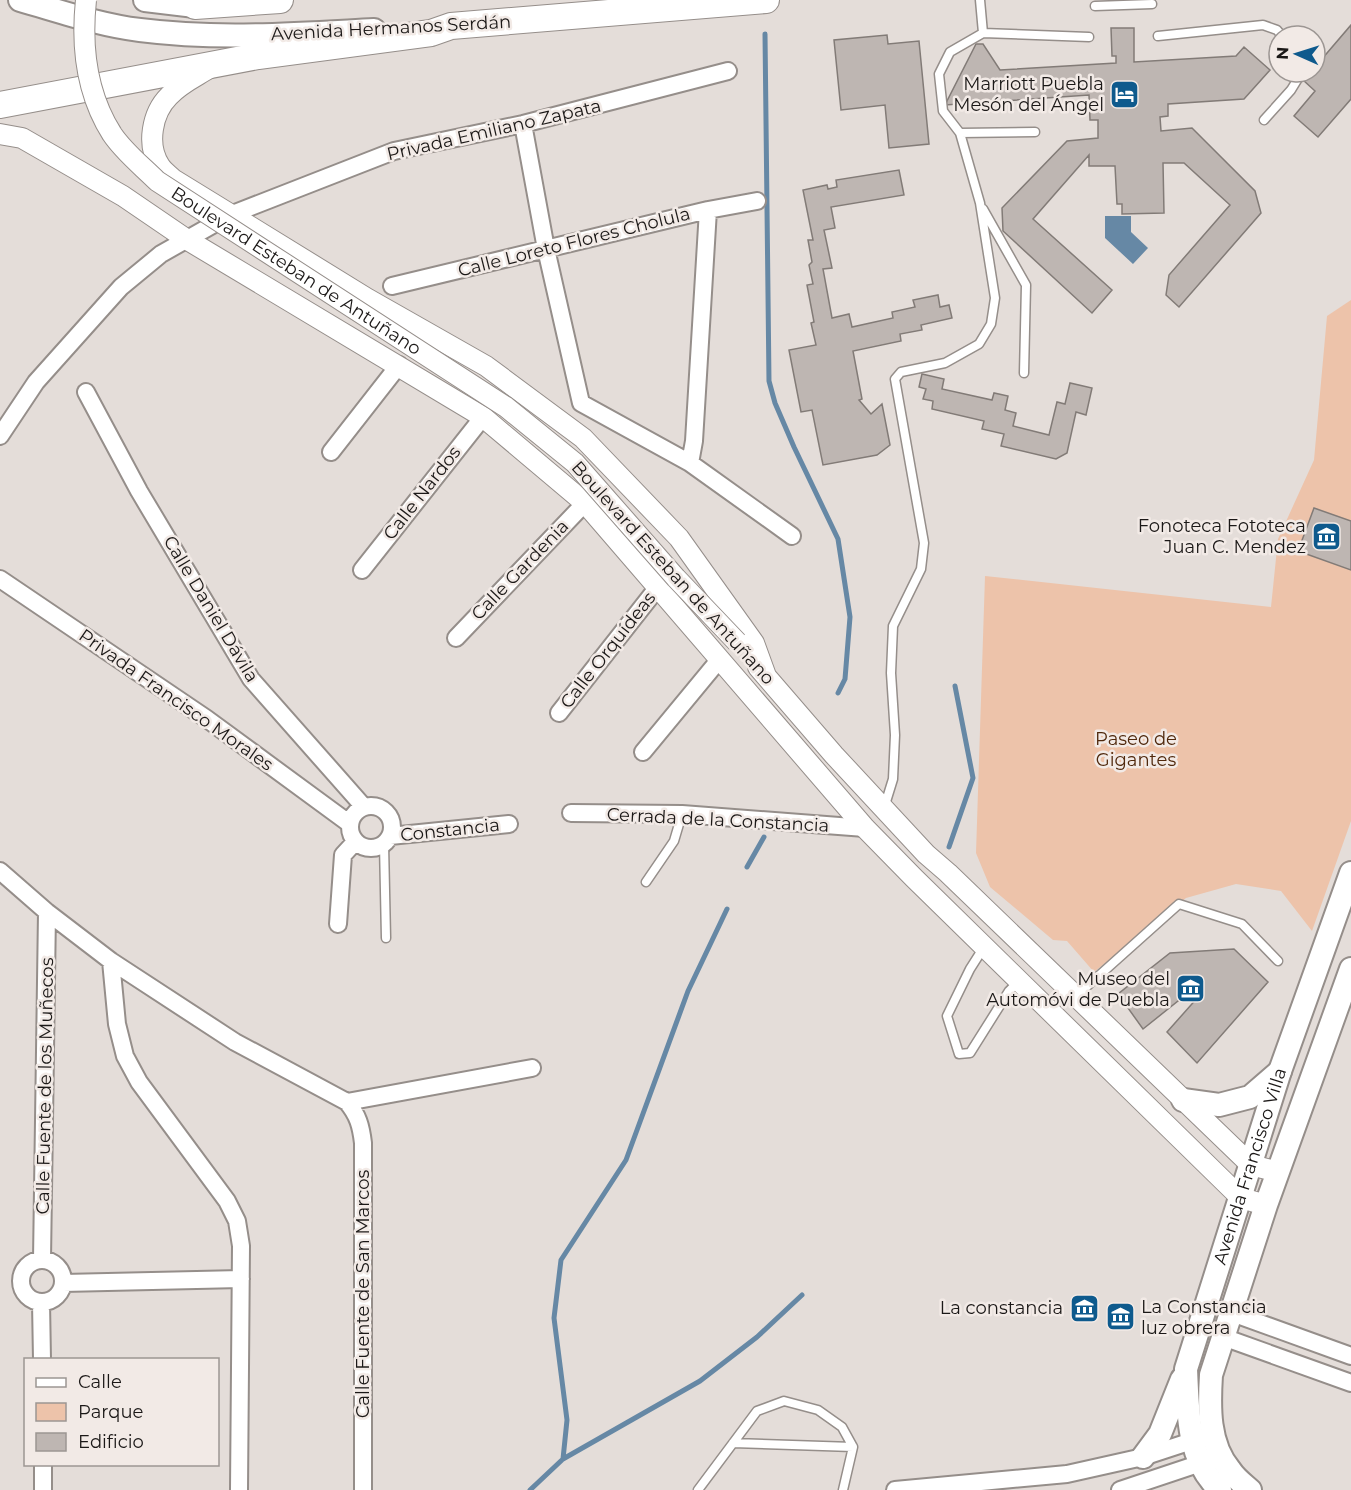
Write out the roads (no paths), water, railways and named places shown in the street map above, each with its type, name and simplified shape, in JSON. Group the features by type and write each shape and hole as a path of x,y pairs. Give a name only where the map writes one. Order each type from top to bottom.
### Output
{"main road":[{"name":"Avenida Hermanos Serdán","path":"20,0 71,15 139,30 220,36 452,26 766,0"},
{"name":"Avenida Hermanos Serdán","path":"145,0 197,3 280,0"},
{"path":"0,105 217,63 358,41 431,33 452,26"},
{"name":"Avenida Francisco Villa","path":"1210,1460 1203,1438 1188,1409 1186,1369 1280,1071 1351,873"},
{"name":"Avenida Francisco Villa","path":"1203,1438 1211,1376 1223,1337 1266,1205 1351,969"},
{"path":"1183,1100 1219,1105 1250,1097 1280,1071"},
{"path":"1143,1457 1160,1434 1186,1369"},
{"path":"1210,1460 1214,1484 1220,1490"},
{"path":"1210,1460 1230,1471 1250,1490"}],"street":[{"name":"Boulevard Esteban de Antuñano","path":"86,0 83,29 86,68 93,97 113,135 133,159 157,181 414,345 515,414 575,463 676,578 737,642 834,755 926,854 1251,1165 1278,1172"},
{"path":"217,63 176,89 162,105 153,125 153,147 160,167 173,179 230,215 368,299 486,366 583,438 679,538 754,643 766,676"},
{"name":"Privada Emiliano Zapata","path":"0,436 36,382 121,288 161,254 230,215 394,151 523,124 728,72"},
{"path":"523,124 546,249 581,403 690,463 792,536"},
{"name":"Boulevard Esteban de Antuñano","path":"0,134 22,138 123,196 186,239 483,417 585,503 865,828 1241,1198 1266,1205"},
{"name":"Calle Loreto Flores Cholula","path":"392,286 708,210 757,201"},
{"path":"690,463 694,441 708,210"},
{"path":"331,452 399,365"},
{"name":"Calle Daniel Dávila","path":"86,392 139,491 251,679 364,807"},
{"name":"Calle Nardos","path":"362,570 483,417"},
{"name":"Calle Gardenia","path":"456,638 585,503"},
{"name":"Privada Francisco Morales","path":"0,579 207,718 350,824"},
{"name":"Calle Orquídeas","path":"559,713 658,587"},
{"path":"643,752 719,660"},
{"path":"364,807 380,808 391,820 392,828 387,840 374,849 363,848 355,842 350,833 350,824 357,811 364,807"},
{"name":"Cerrada de la Constancia","path":"572,813 682,814 865,828"},
{"name":"Constancia","path":"387,840 509,824"},
{"path":"338,924 343,855 355,842"},
{"path":"0,871 47,912 111,961 235,1042 347,1102 532,1068"},
{"name":"Calle Fuente de los Muñecos","path":"42,1260 47,912"},
{"path":"111,961 117,1024 125,1056 139,1082 227,1201 237,1221 241,1279 239,1490"},
{"name":"Calle Fuente de San Marcos","path":"347,1102 356,1112 361,1124 363,1143 363,1490"},
{"path":"42,1260 58,1267 63,1283 56,1297 41,1302 26,1295 21,1279 24,1270 30,1264 42,1260"},
{"path":"63,1283 241,1279"},
{"path":"41,1302 42,1358"},
{"path":"1232,1313 1351,1356"},
{"path":"1223,1337 1351,1383"},
{"path":"895,1490 1067,1474 1143,1457 1203,1438"},
{"path":"1120,1490 1210,1460"},
{"path":"43,1466 44,1490"}],"lane":[{"path":"980,0 983,33"},
{"path":"1095,6 1152,4"},
{"path":"1158,36 1267,26"},
{"path":"884,808 893,779 896,735 891,673 893,626 921,569 924,543 895,378 900,372 945,363 978,344 991,324 995,298 980,203 960,133 943,111 939,74 950,52 983,33 1089,37"},
{"path":"1264,120 1295,84"},
{"path":"960,133 1035,132"},
{"path":"980,203 1026,285 1024,372"},
{"path":"646,882 674,841 682,814"},
{"path":"386,938 387,840"},
{"path":"1075,997 1179,904 1242,924 1278,961"},
{"path":"984,946 970,969 948,1016 959,1054 970,1053 1009,991 1019,981"},
{"path":"698,1490 757,1411 784,1401 818,1410 842,1427 853,1447 843,1490"},
{"path":"733,1443 853,1447"}],"water":[{"path":"1105,216 1131,216 1131,232 1148,248 1133,264 1105,238"}],"waterway":[{"path":"765,34 769,381 775,403 794,447 838,539 850,617 845,679 838,693"},
{"path":"949,847 973,778 955,686"},
{"path":"747,867 764,837"},
{"path":"530,1490 563,1459 567,1420 554,1318 561,1260 626,1160 688,991 727,909"},
{"path":"563,1459 700,1381 757,1337 802,1295"}],"place":[{"name":"Marriott Puebla Mesón del Ángel","path":"1125,94"},
{"name":"Fonoteca Fototeca Juan C. Mendez","path":"1327,536"},
{"name":"Museo del Automóvi de Puebla","path":"1191,989"},
{"name":"La constancia","path":"1084,1308"},
{"name":"La Constancia luz obrera","path":"1120,1317"}],"park label":[{"name":"Paseo de Gigantes","path":"1136,750"}]}
